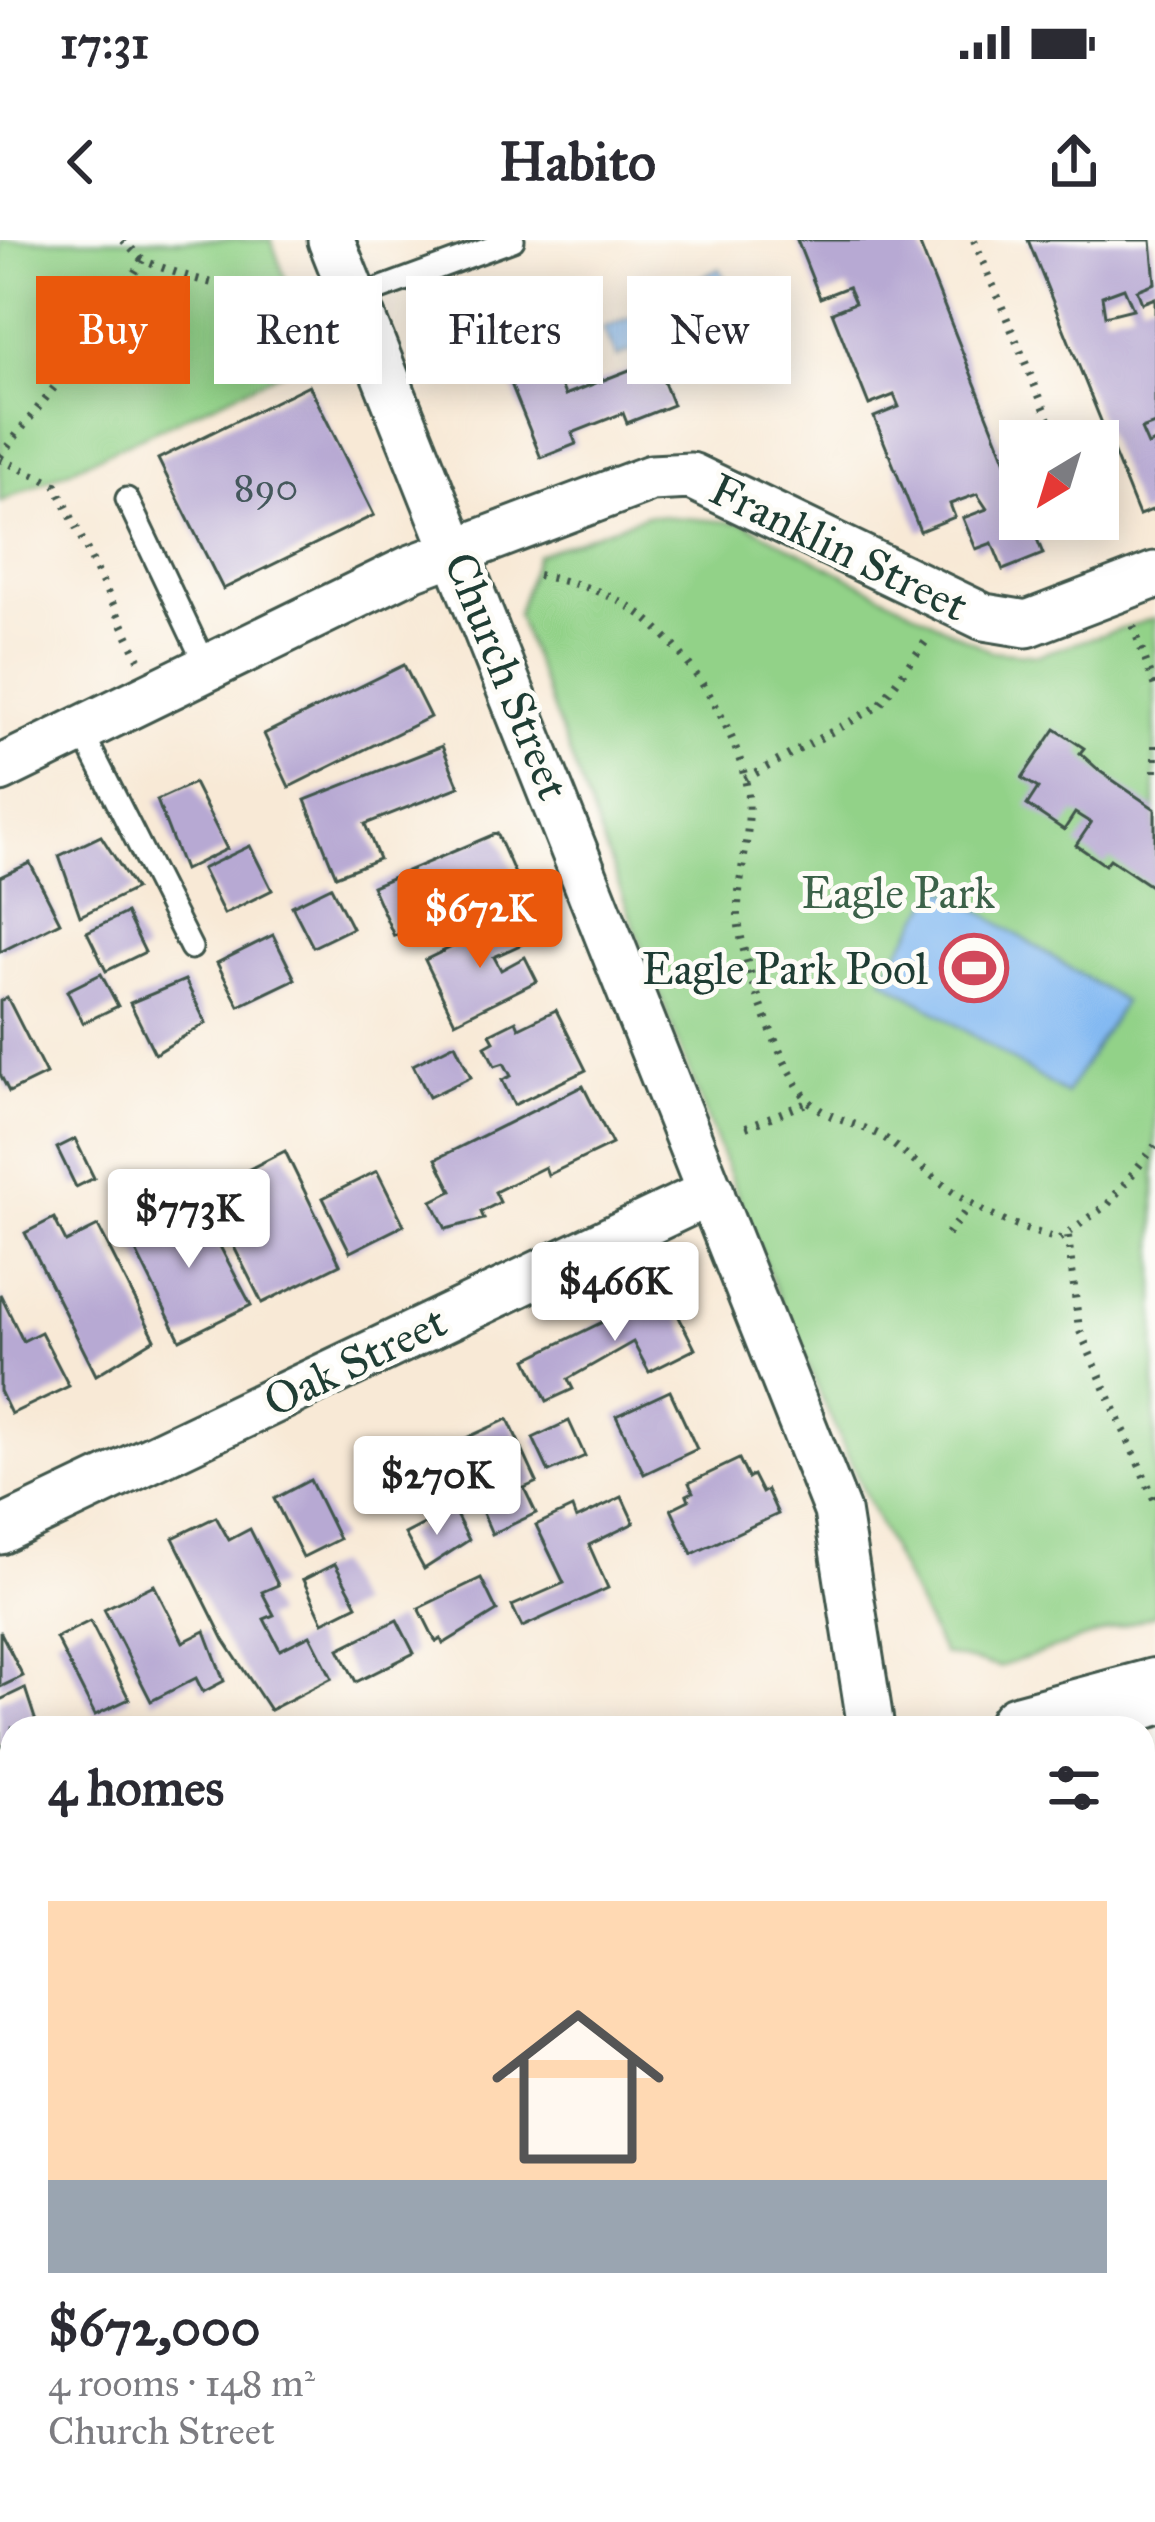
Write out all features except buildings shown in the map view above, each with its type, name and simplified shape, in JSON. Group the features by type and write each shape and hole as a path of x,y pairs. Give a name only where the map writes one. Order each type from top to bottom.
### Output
{"main road":[{"path":"1066,1716 1155,1692"}],"street":[{"name":"Church Street","path":"343,270 837,1511 869,1716"},
{"name":"Franklin Street","path":"0,769 456,549 651,478 691,476 984,617 1027,624 1137,581"},
{"name":"Oak Street","path":"0,1531 712,1192"}],"lane":[{"path":"343,270 513,240"},
{"path":"127,499 207,668"},
{"path":"81,730 191,948"}],"path":[{"path":"123,240 142,260 207,282 280,291 343,270"},
{"path":"974,240 1049,420"},
{"path":"142,260 105,323 0,458 56,485 142,666"},
{"path":"538,575 577,583 639,613 699,678 741,758 749,800 738,918 770,1033 809,1102 882,1135 970,1206 1000,1223 1059,1239 1108,1204 1155,1147"},
{"path":"1137,581 1155,687"},
{"path":"745,779 879,706 926,640"},
{"path":"1155,745 1155,772"},
{"path":"746,1127 809,1102"},
{"path":"947,1234 970,1206"},
{"path":"1068,1236 1079,1329 1155,1501"}],"green space":[{"path":"0,240 271,240 284,276 214,276 214,384 256,384 0,502"},
{"name":"Eagle Park","path":"647,515 744,523 990,651 1038,655 1155,618 1155,1615 999,1667 943,1654 881,1528 716,1141 517,615 537,555"}],"water":[{"path":"627,319 627,353 617,357 603,328"},
{"path":"940,886 1124,1002 1066,1094 882,978"}],"place":[{"name":"Eagle Park Pool","path":"974,968"}]}
